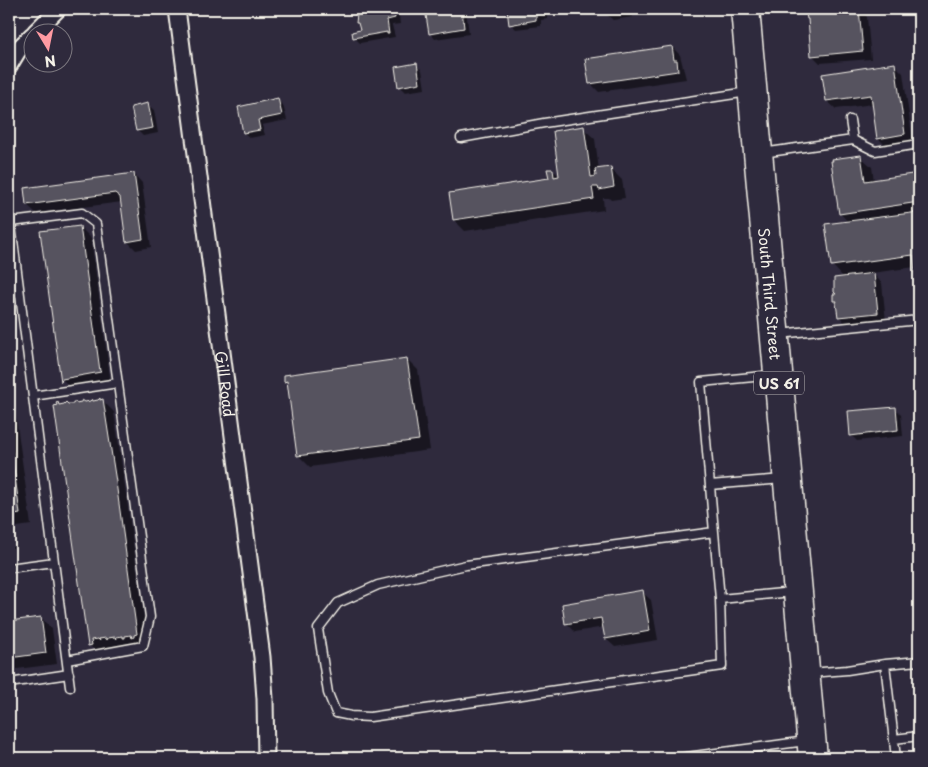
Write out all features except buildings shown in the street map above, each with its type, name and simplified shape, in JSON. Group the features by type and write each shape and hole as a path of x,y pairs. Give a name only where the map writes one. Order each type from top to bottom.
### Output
{"highway":[{"name":"South Third Street","path":"745,9 812,749"}],"street":[{"path":"46,22 58,9"},
{"name":"Gill Road","path":"177,9 262,657 266,758"},
{"path":"9,66 22,45"}],"lane":[{"path":"461,138 544,122 752,91"},
{"path":"850,120 853,140"},
{"path":"758,153 853,140 875,151 919,144"},
{"path":"9,209 70,687"},
{"path":"10,222 82,213 96,224 150,617 143,646 67,660"},
{"path":"775,335 919,320"},
{"path":"714,532 466,565 378,585 338,603 318,630 328,692 336,713 370,717 722,666 720,599 701,382 778,374"},
{"path":"33,396 118,383"},
{"path":"710,485 788,479"},
{"path":"9,568 54,562"},
{"path":"720,599 798,592"},
{"path":"805,673 919,661"},
{"path":"885,664 896,758"},
{"path":"9,683 69,674"},
{"path":"894,738 919,736"},
{"path":"679,758 812,749"}]}
